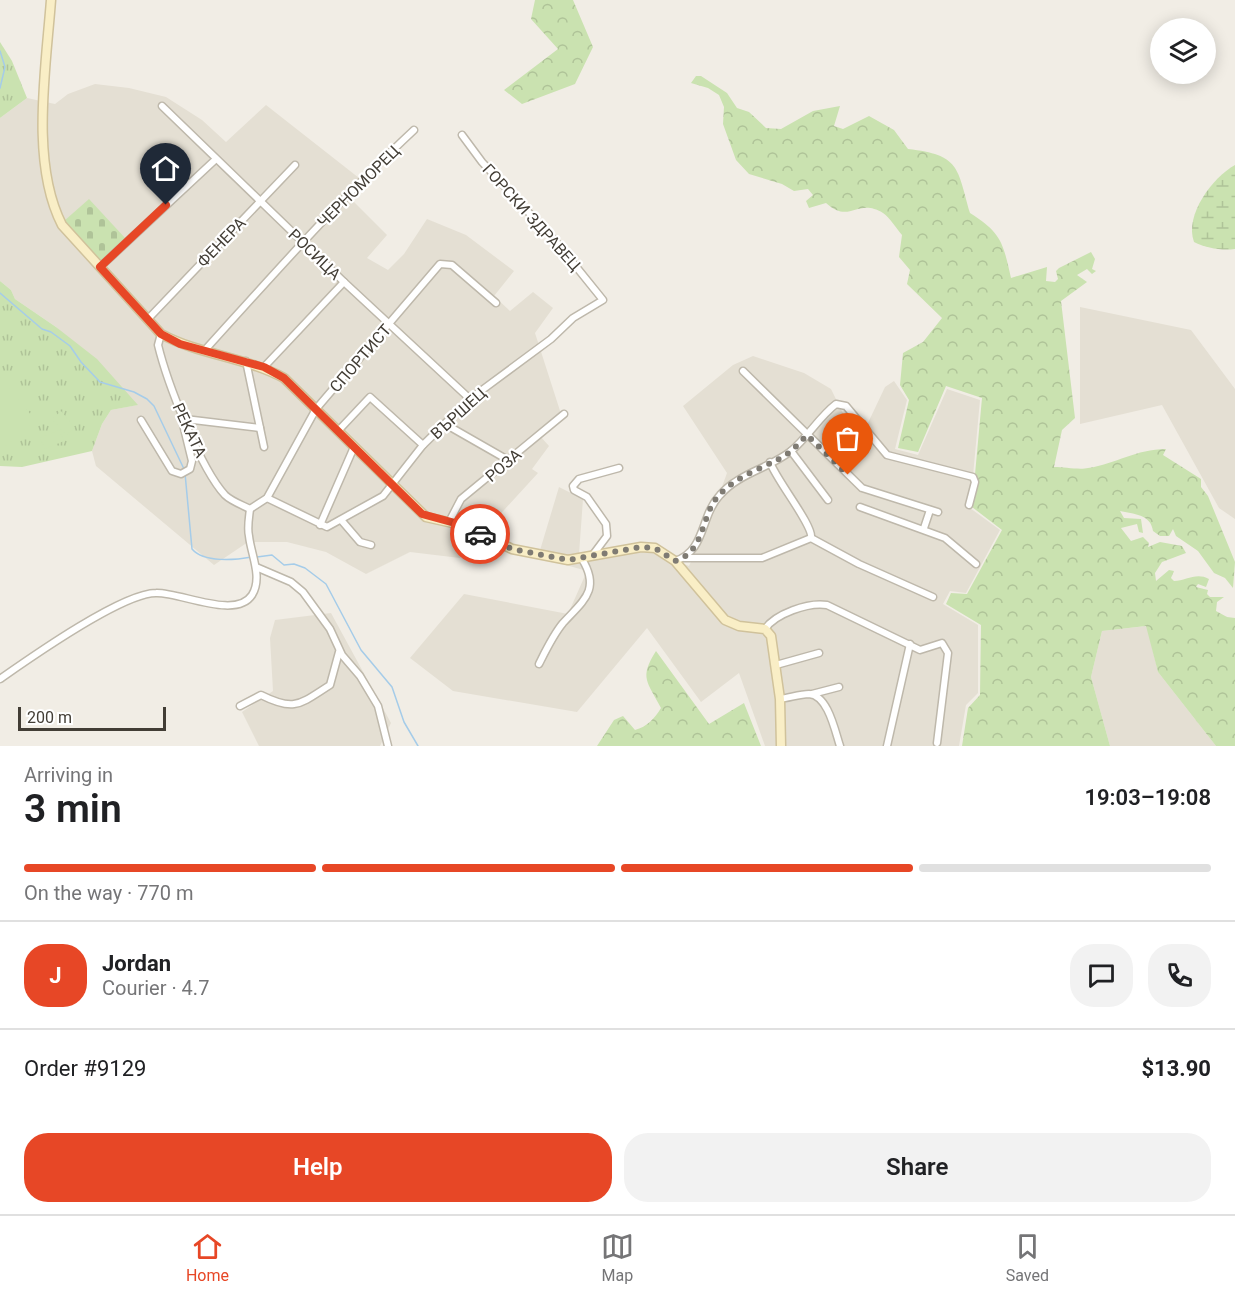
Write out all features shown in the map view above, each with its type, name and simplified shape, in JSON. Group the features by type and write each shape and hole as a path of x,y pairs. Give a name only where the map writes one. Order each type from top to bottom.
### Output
{"street":[{"path":"51,0 43,129 54,210 62,225 161,334 180,344 264,367 284,378 426,517 466,526 512,549 568,560 641,547 655,548 679,559 762,558 811,538"},
{"name":"РОСИЦА","path":"162,106 389,325 470,399"},
{"name":"ЧЕРНОМОРЕЦ","path":"205,350 378,162 414,130"},
{"name":"ГОРСКИ ЗДРАВЕЦ","path":"462,135 482,162 557,243 603,300"},
{"path":"100,267 216,159"},
{"name":"ФЕНЕРА","path":"148,319 295,165"},
{"name":"СПОРТИСТ","path":"249,509 267,498 316,409 440,264 452,265 496,303"},
{"path":"264,367 344,282"},
{"name":"ВЪРШЕЦ","path":"320,525 330,528 379,499 393,486 423,445 470,399 551,339 573,318 603,300"},
{"name":"РЕКАТА","path":"161,334 158,345 180,412 216,483 229,498 249,509"},
{"path":"246,361 264,447"},
{"path":"743,371 862,488 938,512"},
{"path":"338,431 370,397 423,445"},
{"path":"679,559 700,539 705,518 721,493 791,451 823,414 840,403 846,406 863,430 887,454 973,477 975,482 969,505"},
{"path":"141,420 172,471 184,473 192,461 180,412"},
{"name":"РОЗА","path":"449,522 461,499 564,414"},
{"path":"185,419 260,428"},
{"path":"445,423 508,460"},
{"path":"267,498 320,525 354,447"},
{"path":"791,451 828,500"},
{"path":"770,462 776,478 810,527 811,538"},
{"path":"592,556 607,536 606,524 587,497 574,490 573,486 579,479 619,468"},
{"path":"860,507 924,528 945,538 976,564"},
{"path":"0,679 63,635 145,594 171,594 237,606 247,601 253,594 254,561 248,534 249,509"},
{"path":"924,528 930,510"},
{"path":"342,521 360,542 371,545"},
{"path":"811,538 859,564 933,597"},
{"path":"539,664 555,634 575,612 589,590 590,575 582,559"},
{"path":"679,559 725,620 739,626 765,629 771,636 780,699 782,746"},
{"path":"254,561 264,572 291,582 303,592 328,626 339,651 378,706 388,746"},
{"path":"765,629 773,619 818,604 827,605 922,650 939,642 947,648 946,687 937,743"},
{"path":"887,746 910,644"},
{"path":"240,706 261,695 288,706 297,704 330,685 339,651"},
{"path":"776,665 819,653"},
{"path":"780,699 839,687"},
{"path":"811,694 824,703 840,746"}],"shaded area":[{"path":"95,84 129,88 166,97 202,120 226,142 266,105 359,178 350,198 387,235 367,258 388,270 404,254 427,219 466,235 514,271 494,296 510,311 533,292 553,308 535,333 562,417 540,436 549,446 532,469 538,473 460,558 410,552 366,574 326,552 287,542 248,542 214,565 96,466 92,451 102,424 111,410 137,405 56,327 15,299 11,290 0,281 0,118 27,98 55,104 68,94"},
{"path":"1080,307 1191,330 1235,389 1235,519 1219,508 1162,405 1080,424"},
{"path":"753,356 804,373 831,389 858,444 885,387 894,381 907,400 895,449 918,455 947,389 980,400 970,508 1000,530 966,593 950,591 943,604 978,625 978,693 966,705 959,746 765,746 739,673 701,702 647,628 577,712 453,691 410,658 464,594 568,614 587,571 538,557 559,487 583,499 579,554 653,552 689,566 707,528 727,473 683,406 733,365"},
{"path":"331,613 391,723 380,746 259,746 242,712 273,691 270,638 275,620"},
{"path":"1147,626 1158,672 1216,746 1110,746 1091,677 1102,631"}],"green space":[{"path":"535,0 573,0 593,47 575,84 522,104 504,90 558,49 531,19"},
{"path":"0,42 12,61 27,98 0,118"},
{"path":"696,76 701,76 727,93 737,108 749,112 766,128 781,129 813,111 840,106 834,126 843,129 869,116 894,130 908,149 938,155 947,160 958,174 970,213 995,233 1003,247 1011,278 1047,267 1046,281 1055,282 1058,279 1056,271 1059,268 1091,252 1095,259 1092,269 1096,271 1092,274 1087,269 1077,275 1087,282 1061,301 1075,418 1062,430 1054,467 1088,468 1145,451 1166,449 1163,455 1201,479 1201,487 1208,496 1235,562 1233,588 1225,578 1214,573 1198,551 1176,536 1173,529 1169,536 1160,536 1153,531 1152,525 1145,518 1120,511 1124,518 1141,519 1143,533 1139,532 1137,524 1121,528 1131,541 1143,537 1149,543 1148,547 1160,542 1182,546 1186,553 1162,562 1155,573 1156,581 1169,570 1174,571 1171,578 1174,581 1200,576 1209,579 1206,587 1198,584 1196,587 1208,590 1207,594 1210,597 1224,597 1217,602 1216,611 1227,617 1235,618 1235,746 1216,746 1158,672 1146,626 1102,631 1091,677 1110,746 962,746 968,708 980,695 981,625 946,604 951,593 967,594 1002,530 972,507 982,398 946,386 918,452 898,448 909,400 900,385 903,353 923,342 942,318 907,284 910,270 899,257 902,235 886,215 874,209 841,212 826,203 809,208 806,201 813,195 808,189 794,191 782,184 749,174 736,160 723,124 724,107 719,95 708,88 691,83"},
{"path":"1235,165 1235,249 1225,250 1194,242 1193,220 1202,198 1218,178"},
{"path":"89,199 126,239 102,262 64,221"},
{"path":"0,281 11,290 15,299 97,359 138,405 111,410 102,424 92,451 22,467 0,466"},
{"path":"0,377 36,421 0,450"},
{"path":"61,411 75,428 66,435 52,419"},
{"path":"59,430 64,441 45,449 40,438"},
{"path":"656,651 709,724 744,703 761,746 597,746 614,720 623,716 635,730 650,722 661,708 646,674"}],"waterway":[{"path":"0,51 5,67 0,88"},
{"path":"0,293 42,329 51,332 70,346 100,382 134,392 147,399 154,406 184,469"},
{"path":"185,473 192,549 204,557 229,559 252,557"},
{"path":"257,557 272,555 284,565 294,564 305,568 326,584 361,650 392,687 404,722 418,746"}],"way so far":[{"path":"480,534 512,549 568,560 641,547 655,548 675,561 684,558 696,546 703,533 705,518 721,493 758,467 779,459 791,451 807,435 848,475"}],"route":[{"path":"166,205 100,267 161,334 180,344 264,367 284,378 422,514 426,517 466,526 480,534"}]}
